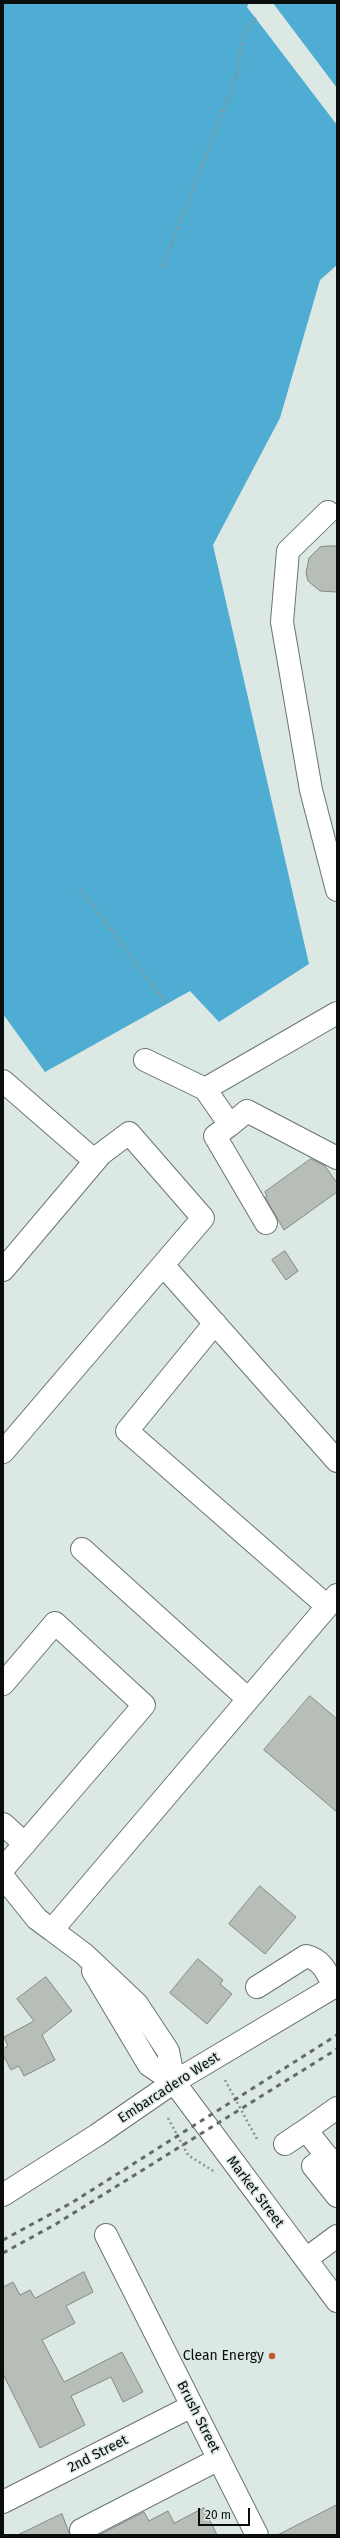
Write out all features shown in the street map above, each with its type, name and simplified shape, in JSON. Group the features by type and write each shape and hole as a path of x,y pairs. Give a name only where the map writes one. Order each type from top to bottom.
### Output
{"street":[{"path":"328,512 288,551 282,622 310,790 337,890"},
{"path":"205,1090 337,1013"},
{"path":"145,1060 205,1090 230,1125"},
{"path":"3,1081 95,1161"},
{"path":"266,1223 215,1136 247,1111 337,1158"},
{"path":"3,1270 95,1161 129,1133 203,1218 3,1452"},
{"path":"163,1264 337,1461"},
{"path":"52,1930 332,1601 127,1431 215,1323"},
{"path":"82,1549 248,1699"},
{"path":"3,1684 55,1623 144,1705 3,1869"},
{"path":"3,1824 25,1844"},
{"path":"3,1877 37,1919 84,1954 137,2004 168,2051 174,2082"},
{"path":"256,1987 306,1956 316,1958 322,1963 336,1986"},
{"name":"Embarcadero West","path":"3,2195 97,2135 174,2082 336,1986"},
{"name":"Market Street","path":"174,2082 337,2301"},
{"path":"285,2144 337,2108"},
{"path":"306,2130 332,2163 313,2166 337,2196"},
{"name":"Brush Street","path":"106,2235 257,2535"},
{"path":"306,2259 337,2236"},
{"name":"2nd Street","path":"5,2497 192,2406"},
{"path":"81,2530 219,2458"}],"path":[{"path":"163,266 239,69 239,51 244,35 256,18"},
{"path":"80,888 167,1004"},
{"path":"225,2080 258,2141"},
{"path":"168,2118 188,2155 215,2172"}],"water":[{"path":"3,3 337,3 337,265 320,280 280,418 213,545 309,964 219,1022 190,991 45,1072 3,1014"}],"pier":[{"path":"249,3 273,3 337,88 337,125 247,7"}],"building":[{"path":"337,546 337,592 320,591 308,581 306,573 309,558 320,547"},
{"path":"311,1159 325,1166 337,1183 337,1192 284,1230 265,1197 267,1196 265,1192"},
{"path":"285,1251 298,1271 286,1280 272,1260"},
{"path":"310,1696 337,1719 337,1812 264,1750"},
{"path":"260,1886 296,1917 265,1954 229,1924"},
{"path":"198,1959 223,1980 220,1984 232,1994 207,2024 170,1993"},
{"path":"46,1977 72,2011 42,2035 55,2060 24,2076 19,2066 11,2070 3,2055 3,2049 8,2046 4,2037 34,2021 17,1999"},
{"path":"84,2272 93,2292 66,2306 75,2323 42,2340 64,2382 122,2352 143,2392 123,2402 111,2377 71,2396 85,2425 40,2448 3,2374 3,2287 13,2282 20,2295 30,2290 35,2298"},
{"path":"337,2505 337,2535 278,2535"},
{"path":"204,2508 217,2535 99,2535 144,2512 149,2521 168,2511 174,2523"},
{"path":"62,2514 70,2535 18,2535"}],"railway":[{"path":"3,2240 73,2202 337,2035"},
{"path":"3,2253 56,2224 337,2049"}],"place":[{"name":"Clean Energy","path":"272,2356"}]}
